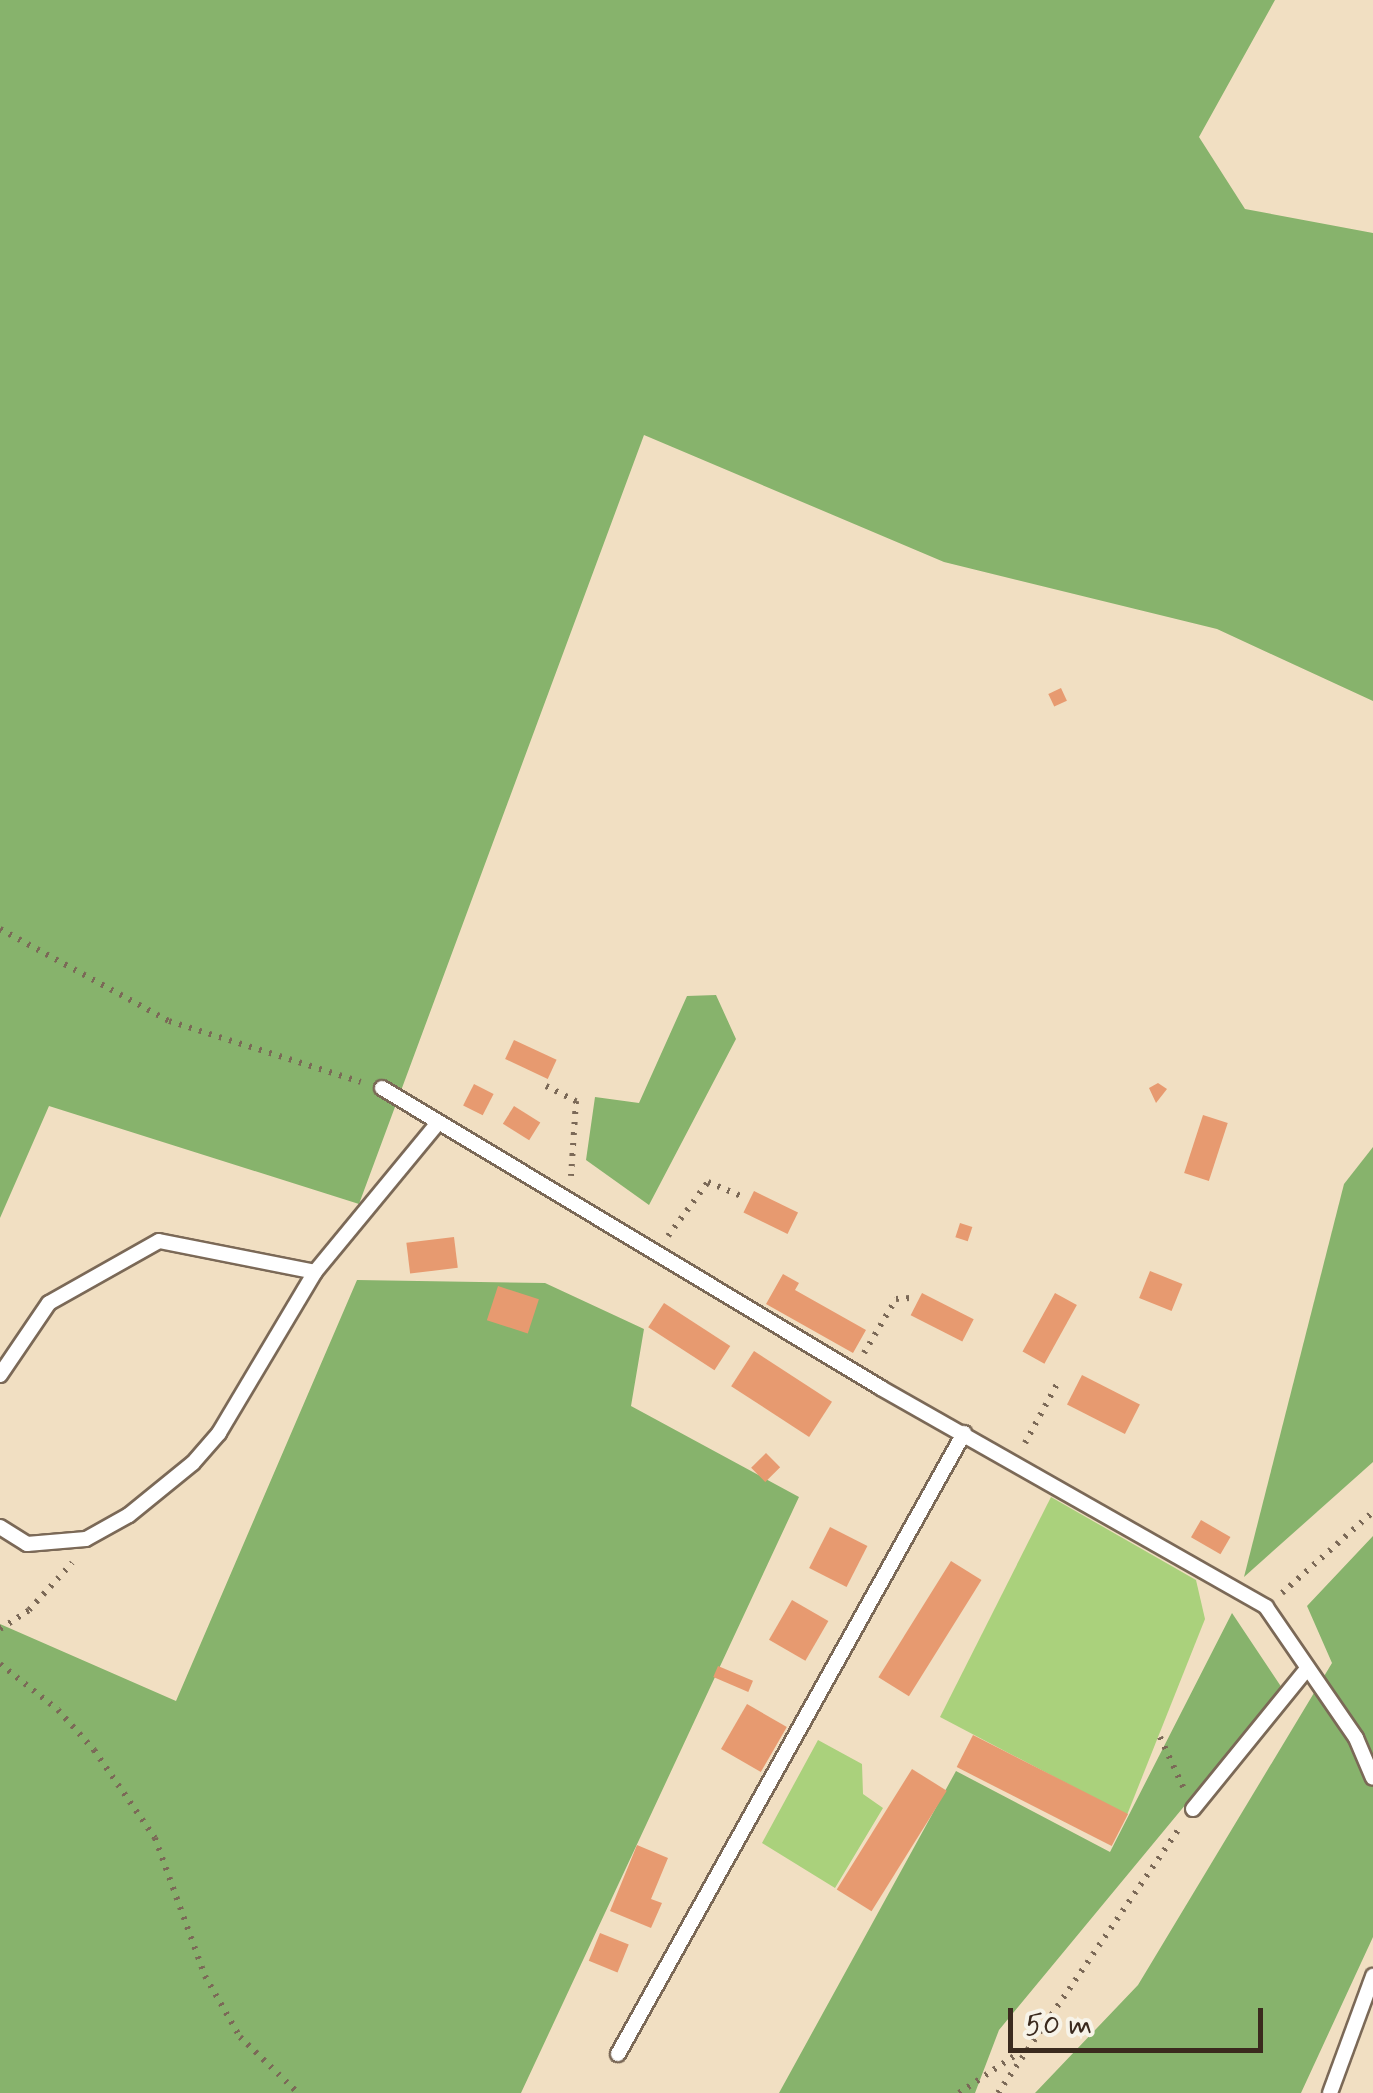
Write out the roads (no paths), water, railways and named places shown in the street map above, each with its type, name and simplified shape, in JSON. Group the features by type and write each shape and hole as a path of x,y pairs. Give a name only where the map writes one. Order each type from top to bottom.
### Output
{"lane":[{"path":"382,1088 854,1371 1266,1607 1356,1738 1373,1778"},
{"path":"0,1527 26,1544 86,1539 161,1491 219,1433 314,1272 437,1124"},
{"path":"0,1375 49,1304 158,1241 314,1272"},
{"path":"618,2054 964,1433"},
{"path":"1193,1810 1306,1670"},
{"path":"1330,2093 1373,1976"}]}
